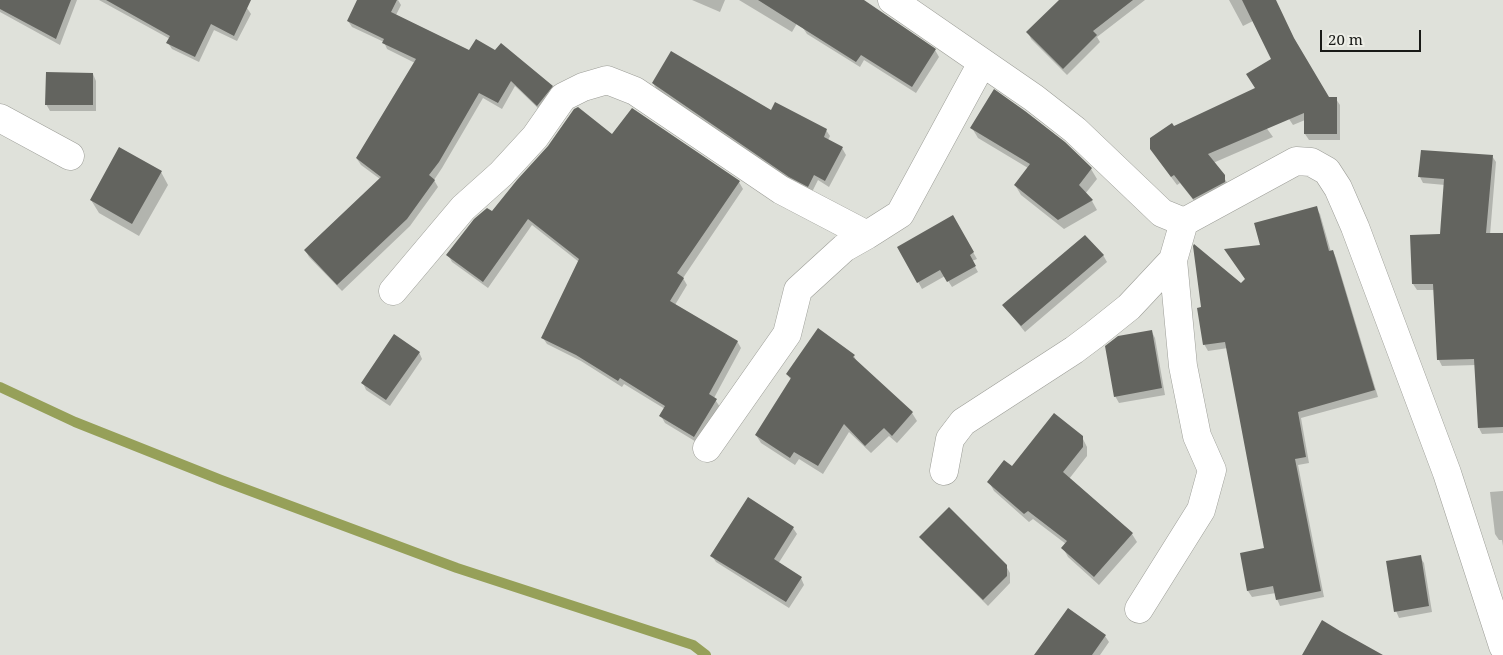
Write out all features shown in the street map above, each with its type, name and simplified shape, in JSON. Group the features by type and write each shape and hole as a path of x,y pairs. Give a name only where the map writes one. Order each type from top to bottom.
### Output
{"street":[{"path":"892,0 1034,98 1075,130 1162,213 1184,222"},
{"path":"707,448 788,334 798,290 844,248 900,214 982,63"},
{"path":"393,291 463,208 501,174 535,137 563,97 583,86 607,80 635,91 781,190 867,235"},
{"path":"0,118 70,156"},
{"path":"1139,609 1201,510 1212,470 1197,436 1183,366 1173,260 1184,222 1296,161 1311,162 1327,171 1338,188 1355,227 1447,473 1503,646"},
{"path":"944,471 950,439 963,422 984,410 1094,335 1129,307 1173,260"}],"building":[{"path":"0,0 71,0 56,39 0,9"},
{"path":"106,0 251,0 234,36 211,24 195,57 166,43 170,36"},
{"path":"357,0 397,0 391,12 469,50 476,39 495,50 501,43 553,86 537,106 511,81 498,103 479,93 439,162 429,175 435,180 407,219 337,285 304,250 381,177 356,158 416,59 382,43 384,39 347,21"},
{"path":"758,0 864,0 936,49 912,87 861,55 856,62"},
{"path":"1059,0 1133,0 1093,31 1097,35 1063,69 1026,32"},
{"path":"1242,0 1276,0 1294,38 1329,97 1337,97 1337,134 1304,134 1304,113 1208,154 1225,175 1225,182 1193,199 1174,175 1171,177 1150,149 1150,138 1172,123 1174,126 1255,88 1246,74 1271,59"},
{"path":"671,51 771,110 775,102 827,129 824,137 843,147 825,181 814,175 808,187 789,177 652,83"},
{"path":"46,72 93,73 93,105 45,105"},
{"path":"994,89 1065,142 1092,168 1079,185 1093,200 1058,220 1014,185 1030,164 970,128"},
{"path":"578,107 612,134 632,108 740,181 677,273 684,278 670,301 738,341 709,394 717,399 694,437 659,416 665,406 620,378 618,381 576,355 541,338 579,259 528,219 483,282 446,255 474,219 487,208 492,211 548,146 574,109"},
{"path":"119,147 162,171 132,224 90,200"},
{"path":"1421,150 1493,155 1486,233 1503,233 1503,427 1478,428 1474,359 1437,360 1433,284 1412,284 1410,235 1440,234 1444,179 1418,177"},
{"path":"1317,206 1329,251 1333,250 1375,390 1298,412 1306,457 1295,459 1321,591 1276,600 1273,586 1247,591 1240,553 1264,548 1225,342 1203,345 1197,308 1201,307 1193,246 1194,244 1241,283 1245,279 1224,249 1260,245 1254,223"},
{"path":"953,215 974,252 970,255 976,266 947,282 940,270 917,283 897,247"},
{"path":"1085,235 1104,255 1021,326 1002,305"},
{"path":"818,328 855,355 853,357 913,412 892,436 884,428 865,446 844,424 818,466 794,452 790,458 755,435 791,378 786,374"},
{"path":"1152,330 1162,388 1114,397 1105,346 1118,336"},
{"path":"394,334 420,352 386,400 361,383"},
{"path":"1054,413 1083,436 1083,447 1063,472 1133,533 1094,577 1061,548 1067,541 1028,511 1024,514 987,482 1004,460 1012,466"},
{"path":"748,497 794,527 774,559 802,577 786,602 710,556"},
{"path":"949,507 1007,565 1007,576 983,600 919,537"},
{"path":"1421,555 1429,606 1394,612 1386,561"},
{"path":"1068,608 1106,635 1092,655 1034,655"},
{"path":"1322,620 1340,631 1383,655 1302,655"}],"waterway":[{"path":"0,387 75,422 221,480 457,568 693,645 706,655"}]}
